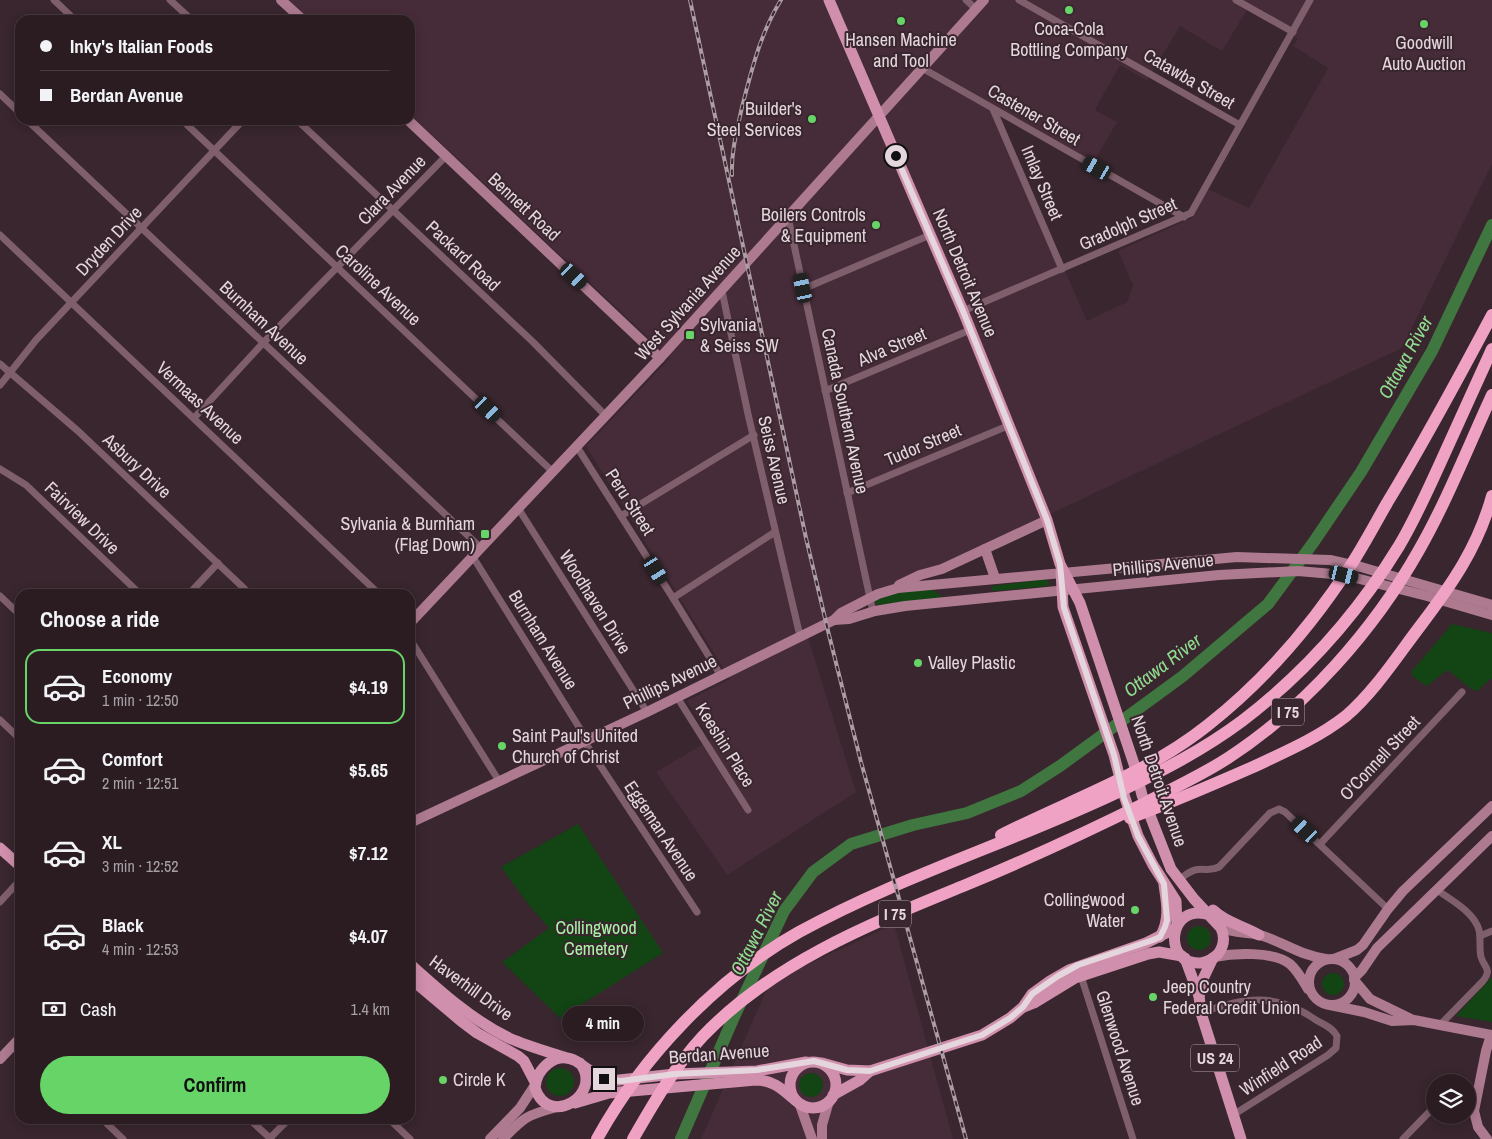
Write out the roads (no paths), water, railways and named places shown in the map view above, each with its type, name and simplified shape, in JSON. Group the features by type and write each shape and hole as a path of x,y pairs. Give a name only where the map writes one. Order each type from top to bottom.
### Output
{"highway":[{"path":"926,873 1039,816 1112,783 1169,752 1207,726 1267,672 1352,569 1492,315"},
{"name":"I 75","path":"597,1139 616,1108 657,1052 722,987 755,960 797,934 846,908 926,873 1046,825 1173,766 1205,747 1244,719 1265,701 1318,654 1358,608 1400,545 1424,498 1492,349"},
{"name":"I 75","path":"633,1139 654,1103 704,1035 751,995 814,952 856,931 1062,844 1180,785 1229,758 1292,708 1321,680 1377,615 1418,552 1492,395"},
{"path":"1062,844 1183,798 1301,744 1323,732 1347,715 1369,691 1443,596 1472,551 1486,517 1492,496"}],"main road":[{"path":"281,0 298,15"},
{"name":"North Detroit Avenue","path":"829,0 1010,425 1047,520 1068,590 1080,603 1142,795 1171,869 1177,879 1210,916"},
{"name":"West Sylvania Avenue","path":"415,618 660,358 984,0"},
{"name":"Bennett Road","path":"413,125 660,358"},
{"name":"Phillips Avenue","path":"415,821 721,676 834,620 841,613 870,598 920,575 942,569 1047,520"},
{"path":"985,549 990,579 987,599"},
{"name":"Phillips Avenue","path":"888,590 1062,570 1237,557 1277,557 1330,560 1352,569 1443,596 1492,615"},
{"path":"1352,569 1443,596 1492,605"},
{"name":"Phillips Avenue","path":"834,620 849,619 886,608 946,602 1212,576 1352,569"},
{"path":"945,584 946,602"},
{"name":"North Detroit Avenue","path":"1068,590 1064,608 1114,755 1134,826 1145,851 1164,884 1176,900 1177,927"},
{"path":"1311,993 1309,987 1310,975 1316,965 1357,950 1363,945 1388,909 1418,877 1492,806"},
{"path":"1330,1005 1341,1003 1350,996 1354,979 1377,948 1492,836"},
{"path":"0,848 15,862"},
{"path":"1166,854 1222,919 1248,928 1259,935 1306,955 1341,961 1347,965 1354,979 1370,999 1414,1020"},
{"path":"1160,937 1167,920 1164,884"},
{"path":"812,1139 798,1102 791,1093 790,1078 806,1062 814,1061 847,1070 870,1071 982,1035 1002,1024 1023,1007 1032,994 1043,986 1160,937 1177,927 1186,917 1192,914 1210,916"},
{"name":"US 24","path":"1199,996 1203,979 1213,958 1222,946 1223,933 1221,928 1210,916"},
{"name":"US 24","path":"1177,927 1174,943 1184,957 1199,996 1201,1013 1241,1139"},
{"path":"1221,928 1231,932 1259,935"},
{"path":"1080,970 1153,952 1163,952 1184,957 1198,963 1226,955 1254,955 1280,959 1292,965 1311,993 1322,1003 1364,1012 1392,1021 1414,1020 1492,1035 1476,1088"},
{"name":"Haverhill Drive","path":"415,978 489,1027 528,1046 568,1058"},
{"name":"Haverhill Drive","path":"415,978 477,1033 524,1061 535,1084"},
{"path":"0,1059 15,1044"},
{"path":"490,1139 520,1108 535,1084 540,1070 548,1063 568,1058 580,1064 586,1074 586,1083 580,1096 562,1106 531,1114 521,1120 503,1139"},
{"name":"Berdan Avenue","path":"562,1106 596,1096 623,1091 693,1086 806,1062"},
{"path":"822,1063 833,1073 836,1080 822,1125 822,1139"},
{"name":"Berdan Avenue","path":"580,1064 599,1077 610,1081 698,1074 725,1078 766,1080 777,1085 798,1102"},
{"path":"798,1102 808,1108 823,1106 831,1098 860,1080 870,1071"},
{"path":"535,1084 536,1093 542,1100 549,1105 562,1106"},
{"path":"1476,1120 1478,1127 1487,1139"}],"street":[{"path":"54,0 70,15"},
{"path":"170,0 186,15"},
{"path":"966,0 976,9"},
{"name":"Catawba Street","path":"1019,0 1240,125"},
{"path":"1236,0 1292,32"},
{"name":"Gradolph Street","path":"963,311 1191,213 1310,0"},
{"name":"Castener Street","path":"922,68 1184,217"},
{"path":"0,94 15,108"},
{"name":"Imlay Street","path":"993,109 1062,269"},
{"name":"Burnham Avenue","path":"32,125 481,548"},
{"name":"Caroline Avenue","path":"187,125 553,472"},
{"name":"Dryden Drive","path":"0,385 26,352 71,302 238,125"},
{"name":"Packard Road","path":"302,125 532,342 606,416"},
{"name":"Clara Avenue","path":"194,418 337,266 446,156"},
{"name":"Canada Southern Avenue","path":"788,218 873,612"},
{"name":"Vermaas Avenue","path":"0,235 374,589"},
{"path":"803,288 930,236"},
{"name":"Seiss Avenue","path":"722,290 775,532 800,636"},
{"name":"Alva Street","path":"825,391 970,330"},
{"name":"Asbury Drive","path":"0,364 78,431 245,589"},
{"name":"Tudor Street","path":"847,493 1010,425"},
{"path":"621,516 754,435"},
{"name":"Peru Street","path":"577,447 721,676"},
{"name":"Fairview Drive","path":"0,469 26,484 135,589"},
{"name":"Woodhaven Drive","path":"518,508 647,712"},
{"path":"673,598 775,532"},
{"name":"Burnham Avenue","path":"473,557 585,741"},
{"path":"194,589 218,563"},
{"path":"0,596 15,610"},
{"path":"415,647 499,781"},
{"name":"O'Connell Street","path":"1320,844 1462,692"},
{"name":"Keeshin Place","path":"677,697 748,810"},
{"path":"0,720 15,734"},
{"name":"Eggeman Avenue","path":"585,741 697,912"},
{"path":"1184,876 1195,869 1215,869 1218,867 1270,813 1279,809 1285,812 1320,844 1388,909"},
{"path":"0,902 15,886"},
{"path":"1437,890 1471,917 1479,928 1481,954 1488,970 1488,974 1479,986 1440,1025"},
{"path":"1480,936 1492,931"},
{"name":"Glenwood Avenue","path":"1080,970 1133,1139"},
{"name":"Winfield Road","path":"1201,1013 1233,1002 1253,999 1279,1001 1302,1010 1330,1027 1337,1036 1336,1048 1328,1056 1233,1114"},
{"path":"1403,1139 1426,1115"},
{"path":"108,1124 124,1139"},
{"path":"254,1124 270,1139 284,1124"},
{"path":"394,1124 410,1139"}],"waterway":[{"name":"Ottawa River","path":"681,1139 733,1019 784,911 813,872 851,844 913,825 967,813 1021,791 1060,766 1183,676 1268,604 1313,543 1361,472 1432,351 1492,225"}],"railway":[{"path":"690,0 806,538 829,635 861,762 966,1139"},
{"path":"732,175 735,141 749,79 767,26 781,0"}],"place":[{"name":"Coca-Cola Bottling Company","path":"1069,10"},
{"name":"Hansen Machine and Tool","path":"901,21"},
{"name":"Goodwill Auto Auction","path":"1424,24"},
{"name":"Builder's Steel Services","path":"812,119"},
{"name":"Boilers Controls & Equipment","path":"876,225"},
{"name":"Sylvania & Seiss SW","path":"690,335"},
{"name":"Sylvania & Burnham (Flag Down)","path":"485,534"},
{"name":"Valley Plastic","path":"918,663"},
{"name":"Saint Paul's United Church of Christ","path":"502,746"},
{"name":"Collingwood Water","path":"1135,910"},
{"name":"Jeep Country Federal Credit Union","path":"1153,997"},
{"name":"Circle K","path":"443,1080"}],"park label":[{"name":"Collingwood Cemetery","path":"596,938"}]}
